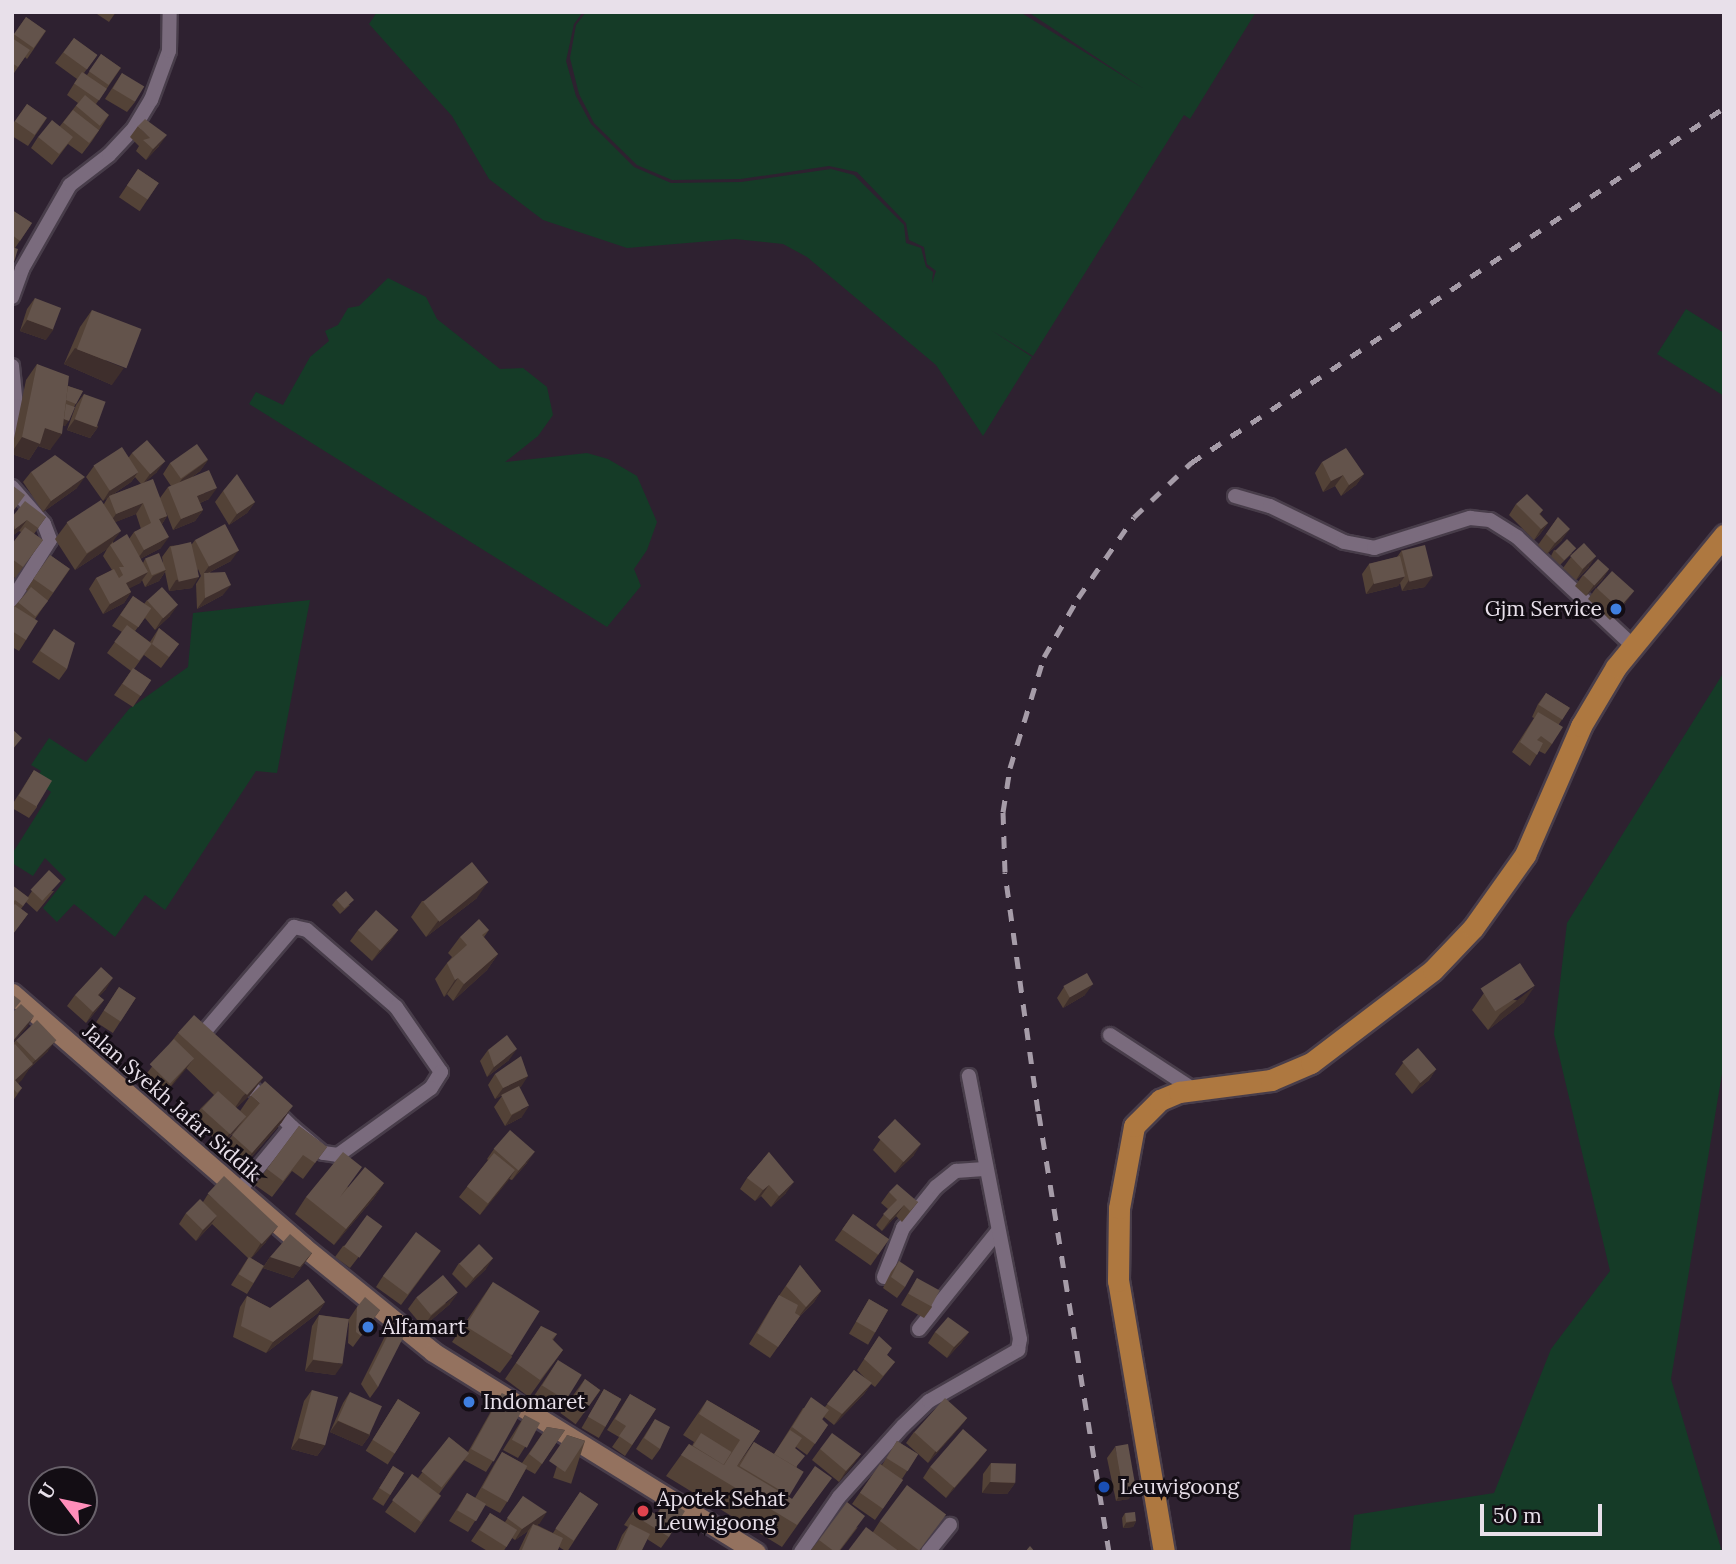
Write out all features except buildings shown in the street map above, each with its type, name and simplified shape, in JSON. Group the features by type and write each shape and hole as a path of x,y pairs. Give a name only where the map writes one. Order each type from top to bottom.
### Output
{"main road":[{"path":"1164,1552 1118,1281 1116,1240 1133,1126 1160,1100 1191,1087 1246,1086 1311,1063 1433,970 1472,928 1525,855 1581,726 1632,645 1724,535"},
{"name":"Jalan Syekh Jafar Siddik","path":"12,993 239,1191 433,1352 756,1552"}],"street":[{"path":"12,297 22,268 70,185 117,146 151,100 169,51 170,12"},
{"path":"12,366 16,406 12,433"},
{"path":"12,487 44,524 50,540 12,600"},
{"path":"1235,496 1270,506 1344,542 1374,548 1470,518 1490,520 1517,537 1632,645"},
{"path":"294,927 307,930 396,1007 441,1072 431,1088 338,1155 324,1153 292,1128 200,1037 294,927"},
{"path":"1110,1035 1191,1087"},
{"path":"801,1552 839,1497 912,1417 943,1392 990,1370 1018,1350 1020,1339 984,1170 969,1076"},
{"path":"239,1191 292,1128"},
{"path":"884,1277 903,1228 936,1187 956,1171 984,1170"},
{"path":"919,1329 998,1231"},
{"path":"928,1552 950,1525"}],"green space":[{"path":"377,12 583,12 574,24 566,61 576,96 591,124 634,167 671,183 741,182 831,169 854,175 904,225 906,243 921,248 926,267 933,272 932,283 936,271 927,264 924,247 909,240 906,223 857,172 829,166 741,179 672,180 637,165 594,123 579,94 570,58 576,25 586,12 1020,12 1144,89 1028,12 1256,12 1190,119 1184,115 1033,356 991,330 1032,357 983,436 936,365 807,257 783,244 735,239 627,248 543,220 489,179 452,116 369,24"},
{"path":"388,278 426,297 437,319 500,369 523,368 547,387 553,415 538,436 505,462 587,453 608,459 637,476 657,522 647,550 634,569 641,586 607,627 249,404 256,392 283,405 310,357 329,341 325,331 338,325 348,308 359,306"},
{"path":"1686,309 1724,333 1724,396 1657,354"},
{"path":"310,600 277,773 256,771 165,910 145,895 115,937 74,904 57,922 43,908 66,879 45,858 33,876 12,863 12,854 51,792 35,781 41,771 31,765 49,738 86,762 129,709 188,667 193,613"},
{"path":"1724,672 1724,1062 1671,1379 1722,1552 1350,1552 1354,1515 1494,1493 1551,1349 1610,1271 1554,1034 1567,923"}],"railway":[{"path":"1109,1552 1038,1111 1005,872 1003,812 1010,768 1044,657 1078,598 1134,517 1191,463 1724,108"}],"place":[{"name":"Gjm Service","path":"1616,609"},
{"name":"Alfamart","path":"368,1327"},
{"name":"Indomaret","path":"469,1402"},
{"name":"Leuwigoong","path":"1104,1487"},
{"name":"Apotek Sehat Leuwigoong","path":"643,1511"}]}
